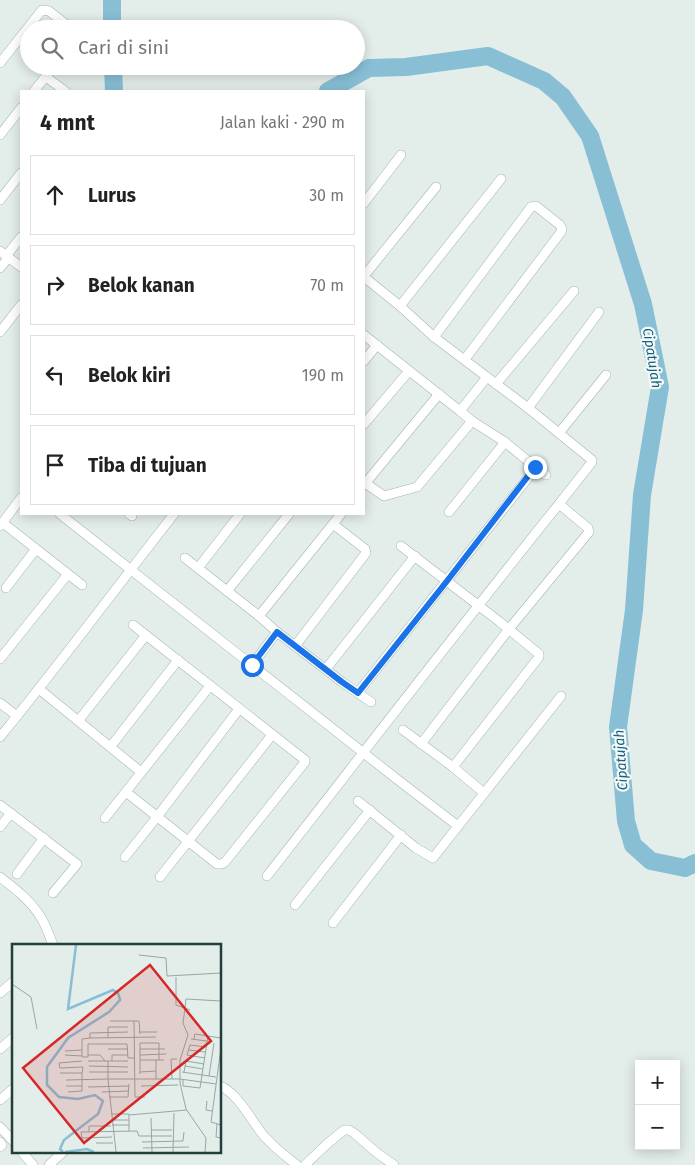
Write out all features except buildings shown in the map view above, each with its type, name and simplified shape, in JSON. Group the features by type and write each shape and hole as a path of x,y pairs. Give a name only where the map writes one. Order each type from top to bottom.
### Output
{"street":[{"path":"34,20 42,10 49,10 61,20"},
{"path":"0,63 20,38"},
{"path":"35,90 46,77 64,90"},
{"path":"0,135 20,109"},
{"path":"365,202 401,155"},
{"path":"0,200 20,174"},
{"path":"400,306 501,180"},
{"path":"365,276 436,187"},
{"path":"434,337 531,207 536,206 560,225 562,228 561,232 465,359"},
{"path":"0,268 5,255 20,238"},
{"path":"5,255 20,266"},
{"path":"267,876 592,462 528,408 434,337 365,278"},
{"path":"496,384 574,291"},
{"path":"0,332 20,306"},
{"path":"528,408 599,312"},
{"path":"365,336 472,421 504,442 546,475"},
{"path":"365,360 377,345"},
{"path":"365,423 409,371"},
{"path":"559,433 606,375"},
{"path":"460,411 487,377"},
{"path":"439,394 365,484 384,496 417,487 472,421"},
{"path":"449,512 504,442"},
{"path":"358,693 535,469 535,466"},
{"path":"20,499 1,524 82,585"},
{"path":"421,744 509,629 589,532 588,528 559,504"},
{"path":"61,515 458,826"},
{"path":"0,737 173,515"},
{"path":"198,568 239,515"},
{"path":"228,592 288,515"},
{"path":"259,616 340,515"},
{"path":"295,646 366,553 365,549 333,524"},
{"path":"402,546 538,652 539,657 453,767"},
{"path":"6,588 36,549"},
{"path":"326,669 415,556"},
{"path":"185,558 295,646 371,702"},
{"path":"0,659 68,574"},
{"path":"126,792 217,864 223,863 304,762 304,760 133,625"},
{"path":"252,665 277,632"},
{"path":"79,720 146,635"},
{"path":"111,746 178,660"},
{"path":"105,818 210,686"},
{"path":"39,689 141,772"},
{"path":"358,801 416,848 433,858 561,696"},
{"path":"0,704 17,716"},
{"path":"125,857 239,709"},
{"path":"403,730 484,793"},
{"path":"160,877 272,735"},
{"path":"0,805 78,864 53,893"},
{"path":"295,905 370,810"},
{"path":"0,827 10,813"},
{"path":"333,923 401,836"},
{"path":"17,874 44,838"},
{"path":"0,877 19,892 40,915 53,944"},
{"path":"0,993 12,983"},
{"path":"0,1049 12,1038"},
{"path":"221,1086 226,1089 242,1106 263,1135 297,1165"},
{"path":"0,1100 12,1090"},
{"path":"0,1127 12,1140"},
{"path":"305,1165 344,1130 348,1130 394,1165"},
{"path":"0,1142 2,1145 0,1147"},
{"path":"23,1152 33,1165"},
{"path":"49,1165 63,1152"}],"waterway":[{"name":"Cipatujah","path":"112,0 112,20"},
{"name":"Cipatujah","path":"365,70 369,68 406,67 488,56 544,81 563,97 590,136 643,304 660,387 642,495 634,610 618,727 626,821 633,845 651,861 685,868 695,863"},
{"name":"Cipatujah","path":"113,75 114,90"},
{"name":"Cipatujah","path":"330,90 357,75"}],"route":[{"path":"252,665 277,632 358,693 535,467"}]}
